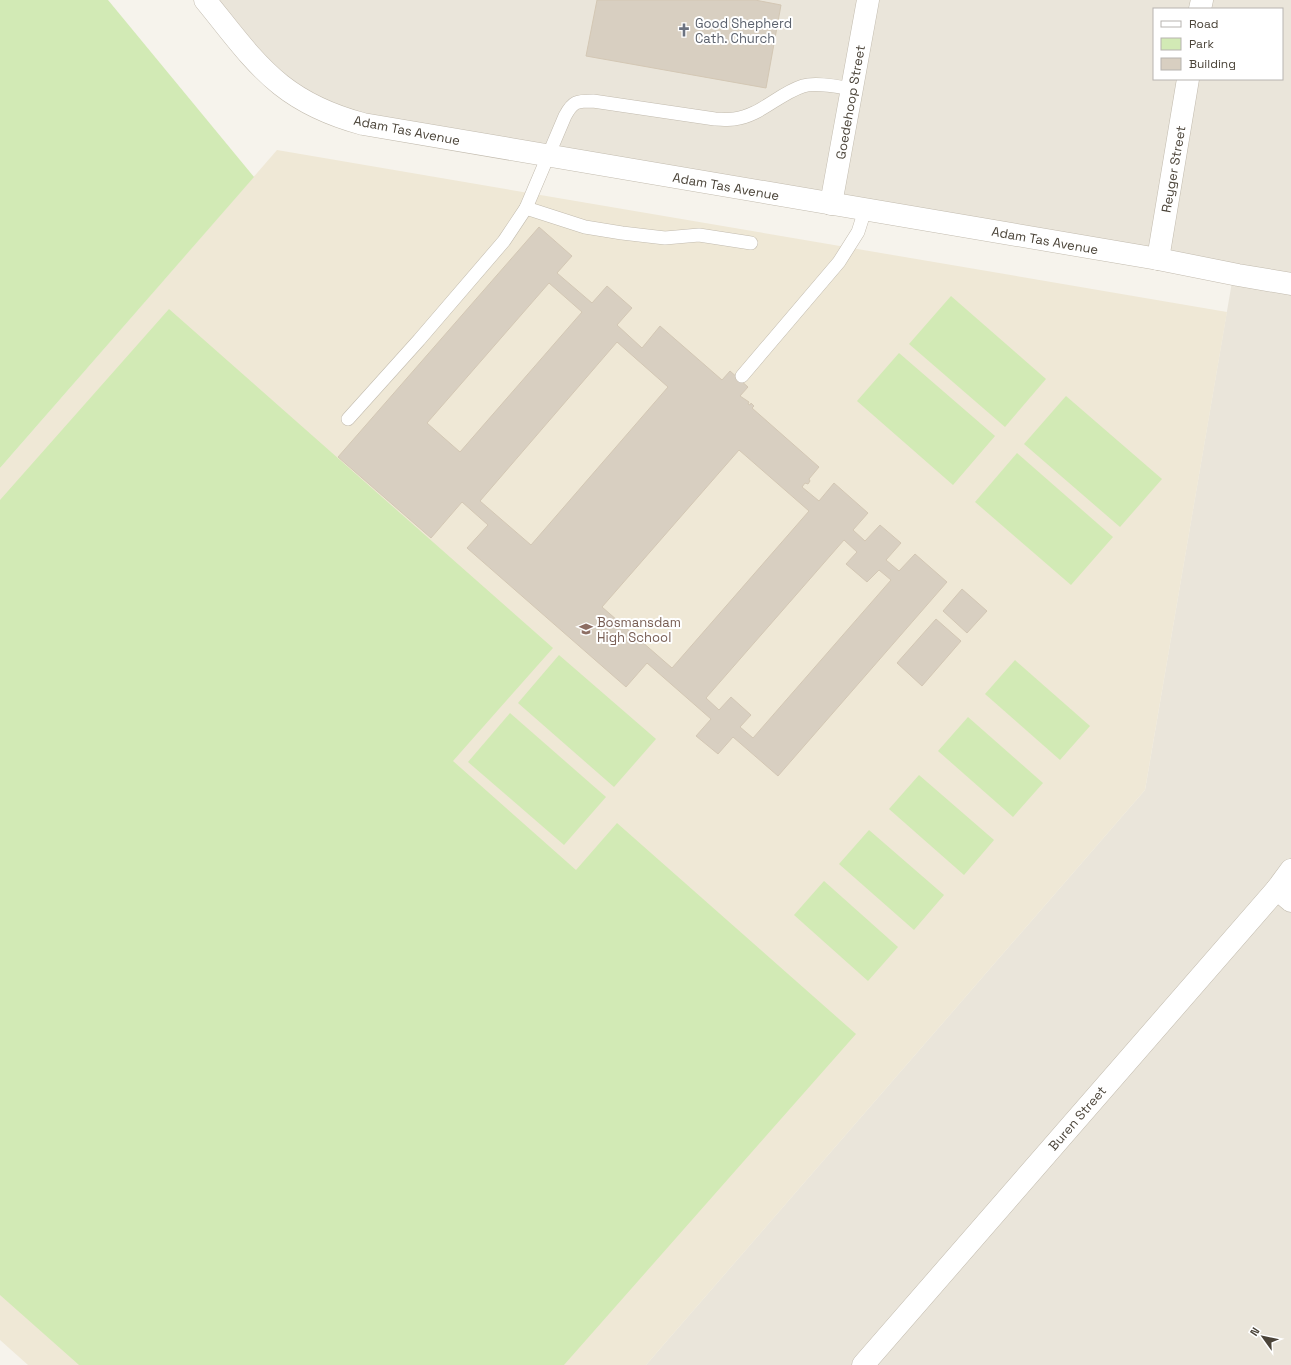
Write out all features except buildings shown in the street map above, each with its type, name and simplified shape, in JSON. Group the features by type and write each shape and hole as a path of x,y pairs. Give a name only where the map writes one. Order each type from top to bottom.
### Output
{"street":[{"name":"Adam Tas Avenue","path":"205,0 261,67 281,85 303,100 322,110 363,124 1158,259 1291,284"},
{"name":"Goedehoop Street","path":"832,204 868,0"},
{"name":"Reyger Street","path":"1158,259 1188,80"},
{"name":"Buren Street","path":"863,1365 1284,895 1291,870"}],"lane":[{"path":"348,419 419,340 504,241 526,208 565,116 572,105 577,102 593,101 715,119 733,120 759,111 794,90 804,86 813,85 852,89"},
{"path":"526,208 585,227 622,233 665,238 698,235 751,243"},
{"path":"742,376 839,262 858,232 865,210"}],"shaded area":[{"path":"203,0 1291,0 1291,1365 646,1365 1145,790 1233,276 321,112"},
{"name":"Bosmansdam High School","path":"277,150 1227,312 1145,790 646,1365 28,1365 0,1340 0,468"}],"green space":[{"path":"0,0 108,0 254,177 0,468"},
{"path":"951,296 1046,379 1005,427 909,344"},
{"path":"169,309 553,648 453,761 576,870 617,823 856,1034 564,1365 79,1365 0,1295 0,500"},
{"path":"899,353 995,436 953,485 857,401"},
{"path":"1066,396 1162,479 1120,527 1024,444"},
{"path":"1017,453 1113,537 1071,585 975,502"},
{"path":"559,655 656,739 614,787 518,703"},
{"path":"1015,660 1090,726 1060,760 985,694"},
{"path":"510,713 606,797 564,845 468,762"},
{"path":"968,717 1043,783 1013,817 938,751"},
{"path":"919,775 994,840 964,875 889,809"},
{"path":"869,830 944,895 914,930 839,864"},
{"path":"824,881 898,947 868,981 794,915"}],"place":[{"name":"Good Shepherd Cath. Church","path":"684,30"},
{"name":"Bosmansdam High School","path":"586,629"}]}
